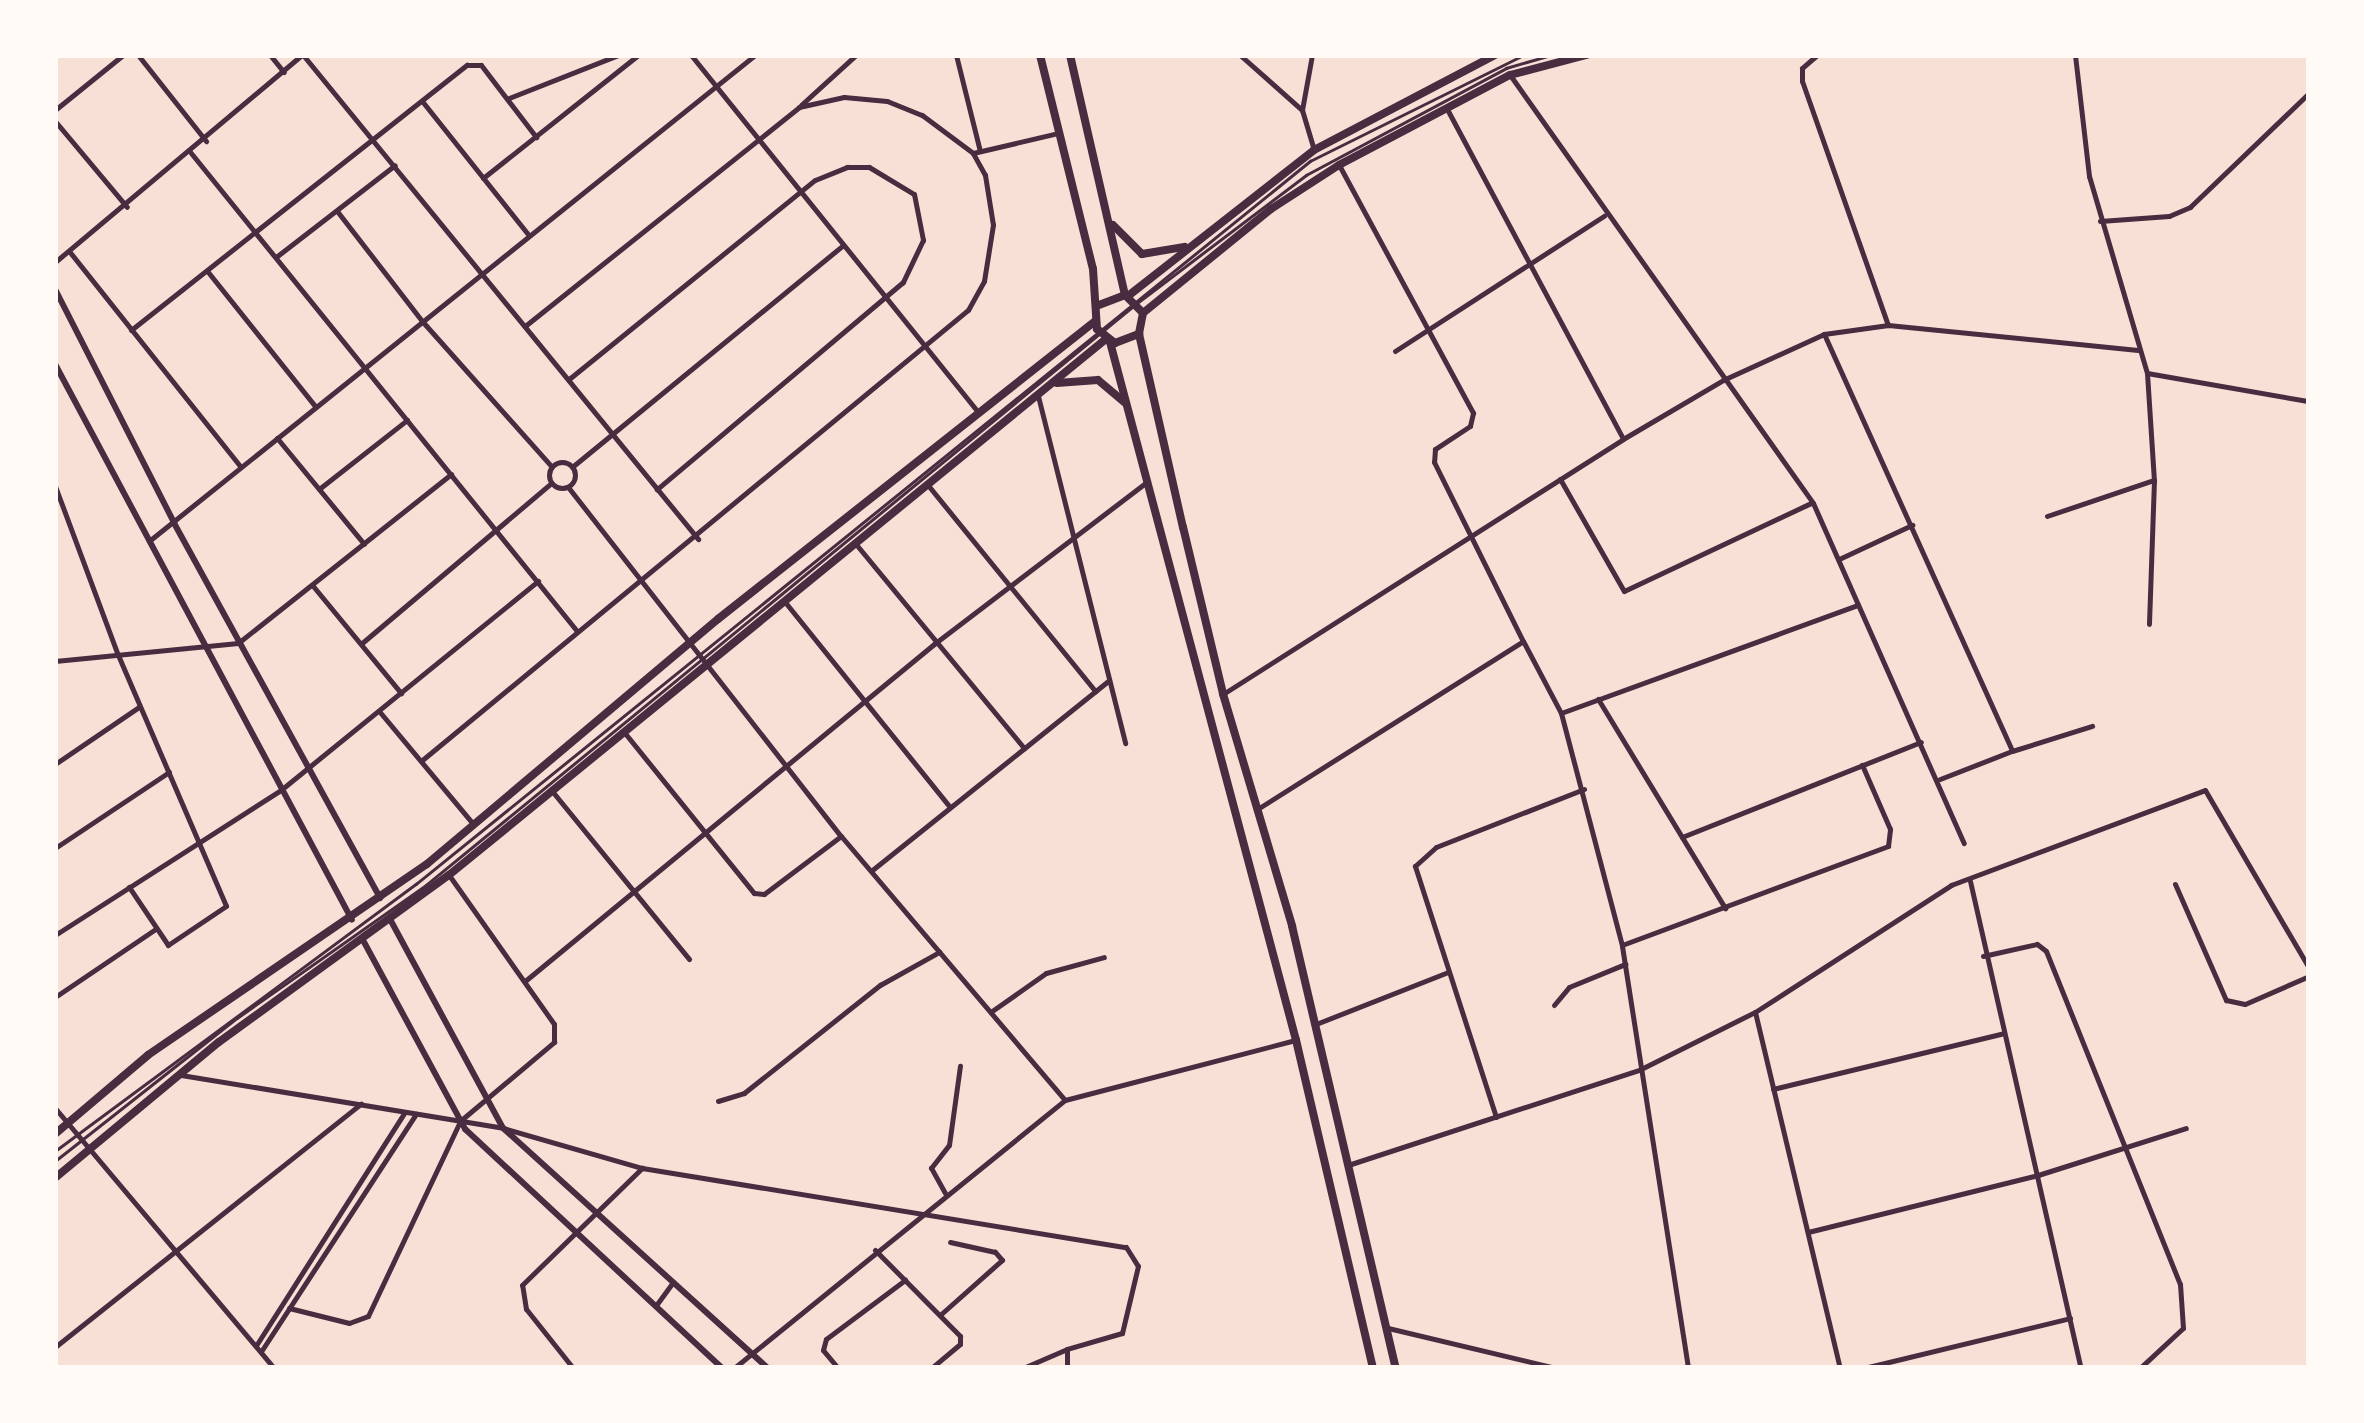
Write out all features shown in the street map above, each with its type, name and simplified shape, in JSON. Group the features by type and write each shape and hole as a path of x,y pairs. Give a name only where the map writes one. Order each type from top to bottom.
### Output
{"main road":[{"path":"1040,55 1099,305 1102,333 1148,481 1296,1040 1372,1368"},
{"path":"1070,55 1131,298 1143,313"},
{"path":"1099,305 1131,298 1314,150 1495,55"},
{"path":"1396,1368 1316,1024 1223,694 1139,334 1143,313 1271,209 1339,166 1510,75 1586,55"},
{"path":"1110,220 1122,240 1142,254 1164,255 1197,241"},
{"path":"55,1178 181,1076 449,875 1053,384 1102,333"},
{"path":"55,1134 148,1055 380,899 979,413 1102,333 1139,334"},
{"path":"1053,384 1098,380 1126,404"}],"street":[{"path":"55,110 123,55"},
{"path":"138,55 206,140"},
{"path":"270,55 284,72"},
{"path":"55,262 127,207 302,55 698,538"},
{"path":"508,98 618,55"},
{"path":"484,178 638,55"},
{"path":"691,55 979,413"},
{"path":"148,542 527,233 755,55"},
{"path":"524,326 799,108 856,55"},
{"path":"420,760 698,538 968,310 990,261 992,211 956,55"},
{"path":"1240,55 1302,110"},
{"path":"1312,55 1302,110 1314,150"},
{"path":"1817,55 1802,68 1802,81 1888,325"},
{"path":"2075,55 2100,221 2148,373 2154,480 2149,624"},
{"path":"132,330 475,63 508,98 536,137"},
{"path":"1510,75 1604,216 1812,503 1940,779 1964,843"},
{"path":"2100,221 2169,216 2190,208 2309,93"},
{"path":"799,108 844,97 887,101 922,115 976,152 1058,133"},
{"path":"422,101 527,233"},
{"path":"1446,109 1623,439"},
{"path":"55,120 127,207"},
{"path":"191,153 577,632"},
{"path":"276,257 395,165"},
{"path":"568,379 801,191 858,165 889,174 914,194 924,223 920,253 886,298 657,489"},
{"path":"1339,166 1473,413 1470,426 1433,457 1560,714 1584,790 1622,946 1688,1368"},
{"path":"336,210 422,321 552,467 552,483"},
{"path":"1395,351 1604,216"},
{"path":"568,486 572,467 843,245"},
{"path":"69,250 241,467"},
{"path":"207,271 315,406"},
{"path":"55,289 174,523 380,899"},
{"path":"1223,694 1623,439 1723,380 1824,334 1888,325 2138,350"},
{"path":"1824,334 2012,751"},
{"path":"55,364 352,920"},
{"path":"2148,373 2308,401"},
{"path":"1038,396 1125,742"},
{"path":"319,489 407,420"},
{"path":"277,438 364,545"},
{"path":"552,467 572,467"},
{"path":"55,660 238,643 450,474"},
{"path":"1560,479 1624,591 1812,503"},
{"path":"2047,516 2154,480"},
{"path":"526,982 934,644 1148,481"},
{"path":"362,643 552,483 568,486 702,651 842,836 1066,1100"},
{"path":"927,484 1095,690"},
{"path":"55,486 118,655 202,839 226,906 178,942 165,944 130,887"},
{"path":"55,507 62,502"},
{"path":"1839,559 1912,525"},
{"path":"855,543 934,644 1024,748"},
{"path":"55,935 282,788 538,580"},
{"path":"314,586 402,693"},
{"path":"785,602 949,806"},
{"path":"1560,714 1859,605"},
{"path":"1258,809 1523,641"},
{"path":"871,871 1110,680"},
{"path":"1598,699 1725,908"},
{"path":"55,764 140,706"},
{"path":"379,711 473,825"},
{"path":"1940,779 2092,726"},
{"path":"624,732 759,896 842,836"},
{"path":"1682,837 1921,742"},
{"path":"1622,946 1888,846 1890,829 1862,765"},
{"path":"55,848 169,772"},
{"path":"1496,1117 1415,866 1436,847 1584,790"},
{"path":"1347,1166 1641,1069 1754,1012 1952,885 2204,790 2309,972 2245,1004 2226,1000 2175,884"},
{"path":"552,791 689,959"},
{"path":"289,1308 349,1323 368,1316 460,1122 554,1042 554,1024 449,875"},
{"path":"1970,881 1982,956 2038,1174 2081,1368"},
{"path":"391,921 504,1128 768,1368"},
{"path":"55,997 154,930"},
{"path":"364,942 460,1122 722,1368"},
{"path":"1982,956 2042,945 2124,1148 2185,1308 2176,1341 2140,1368"},
{"path":"718,1101 744,1093 880,985 940,952"},
{"path":"991,1012 1046,973 1104,957"},
{"path":"1554,1005 1569,987 1624,964"},
{"path":"1316,1024 1448,972"},
{"path":"1754,1012 1840,1368"},
{"path":"1773,1089 2002,1034"},
{"path":"734,1368 945,1193 1066,1100 1296,1040"},
{"path":"945,1193 931,1168 949,1145 960,1066"},
{"path":"181,1076 504,1128 642,1168 1132,1252 1138,1266 1122,1333 1067,1349 1023,1368"},
{"path":"55,1348 176,1247 361,1104"},
{"path":"55,1108 274,1368"},
{"path":"260,1347 406,1112"},
{"path":"260,1347 416,1114"},
{"path":"1808,1232 2038,1174 2186,1128"},
{"path":"574,1368 521,1294 528,1274 642,1168"},
{"path":"940,1315 1002,1260 995,1252 950,1242"},
{"path":"876,1250 961,1341 931,1368"},
{"path":"838,1368 823,1350 826,1340 905,1280"},
{"path":"657,1304 673,1282"},
{"path":"1864,1368 2070,1318"},
{"path":"1385,1328 1556,1368"},
{"path":"1067,1349 1068,1368"}],"lane":[{"path":"55,1151 79,1137 416,884 1102,333 1131,298 1310,161 1524,55"},
{"path":"1131,298 1306,174 1506,68 1550,55"},
{"path":"55,1161 79,1137"}]}
